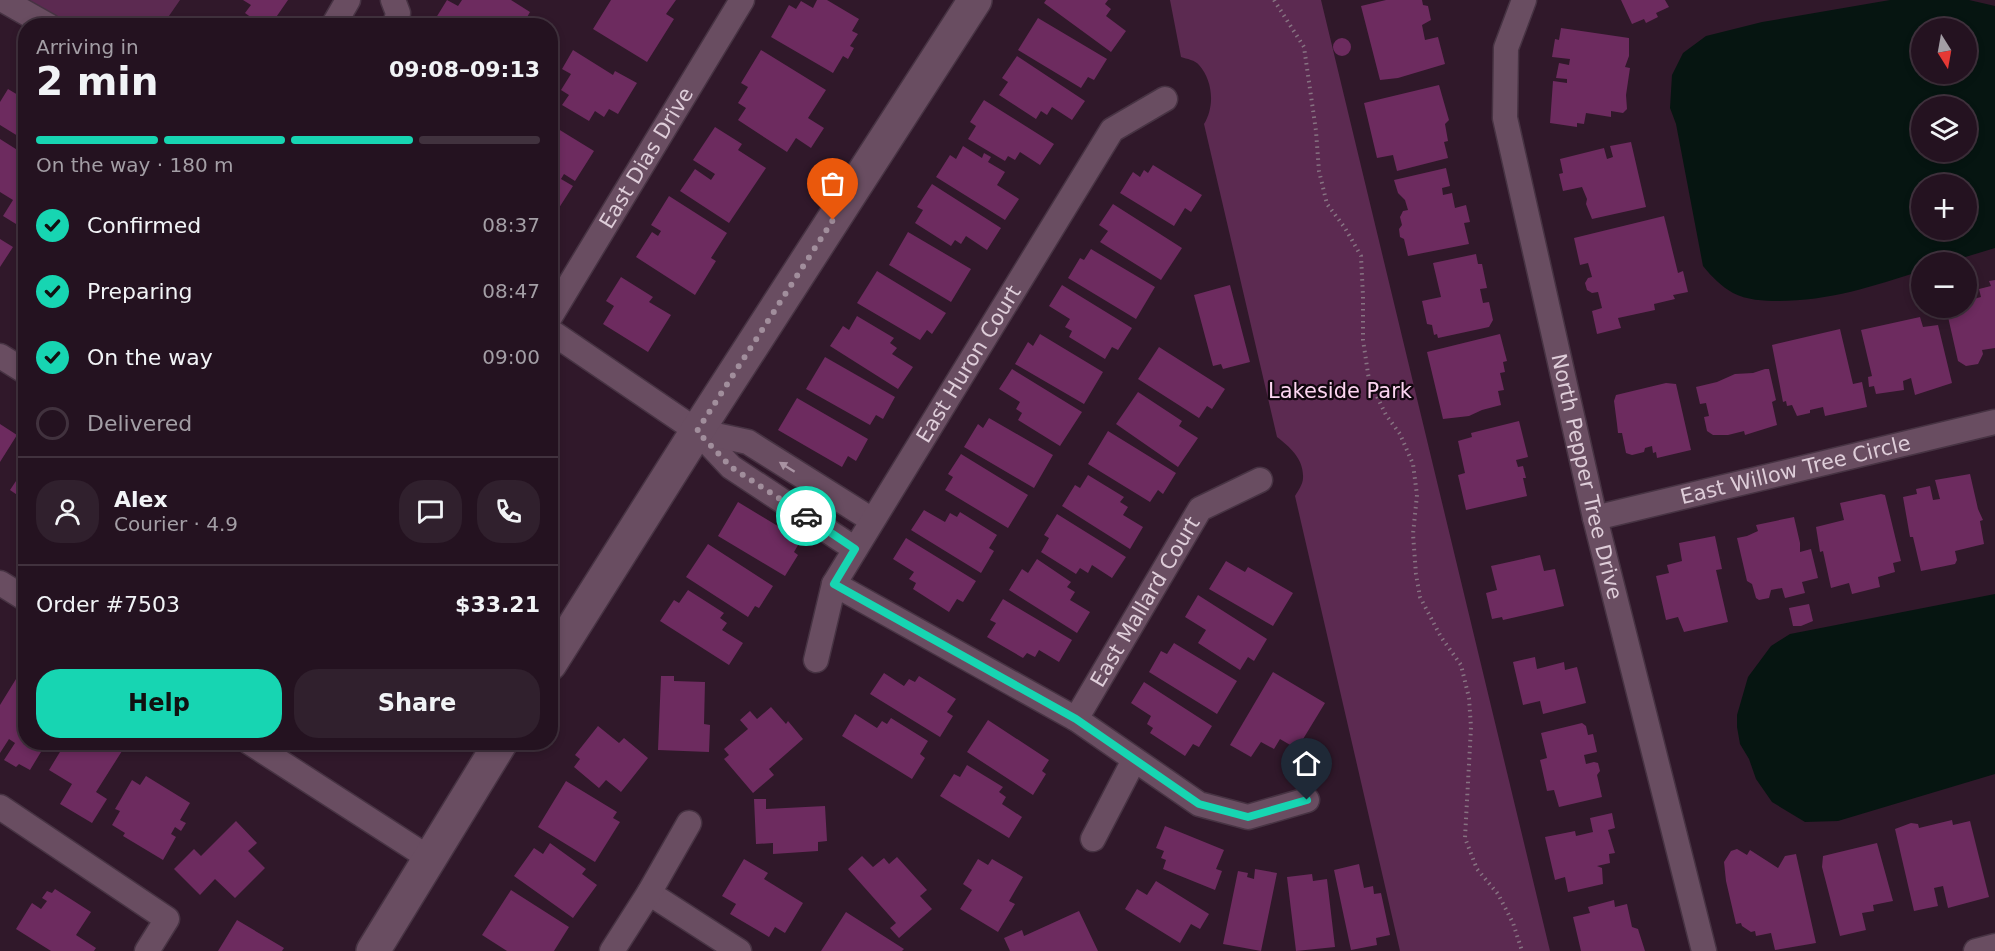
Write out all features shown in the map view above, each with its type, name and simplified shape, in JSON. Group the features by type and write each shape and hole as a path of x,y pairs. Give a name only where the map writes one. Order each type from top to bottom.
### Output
{"street":[{"path":"338,18 348,0"},
{"path":"393,0 398,13 397,18"},
{"name":"East Dias Drive","path":"558,304 742,0"},
{"path":"558,651 975,0"},
{"name":"North Pepper Tree Drive","path":"1524,0 1506,48 1505,118 1595,518 1704,951"},
{"path":"3,4 32,18"},
{"name":"East Huron Court","path":"816,660 834,584 1112,130 1165,99"},
{"path":"558,336 697,431 731,467 855,549"},
{"path":"0,356 18,367"},
{"name":"East Willow Tree Circle","path":"1595,518 1995,422"},
{"path":"697,431 748,442 873,520"},
{"name":"East Mallard Court","path":"1076,719 1200,509 1260,480"},
{"path":"0,583 18,594"},
{"path":"834,584 1076,719 1199,804 1248,817 1307,800"},
{"path":"261,750 429,858"},
{"path":"373,951 496,750"},
{"path":"1093,839 1134,760"},
{"path":"0,807 167,919 147,951"},
{"path":"612,951 649,893 688,823"},
{"path":"649,893 739,951"},
{"path":"1976,951 1995,946"}],"path":[{"path":"1274,0 1304,47 1316,131 1319,171 1327,204 1345,228 1361,256 1363,340 1369,380 1386,415 1400,434 1413,465 1417,495 1413,534 1414,554 1420,597 1441,637 1461,665 1469,698 1471,727 1465,838 1477,869 1498,894 1513,922 1522,951"}],"green space":[{"path":"23,0 180,0 168,18 57,18"},
{"name":"Lakeside Park","path":"1170,0 1321,0 1550,951 1400,951 1295,496 1302,483 1303,471 1299,459 1277,437 1204,124 1210,109 1210,86 1204,71 1197,63 1181,57"}],"shaded area":[{"path":"1890,0 1969,0 1995,6 1995,248 1977,253 1911,252 1911,274 1833,295 1778,301 1749,299 1733,293 1713,278 1703,266 1676,124 1670,108 1672,75 1683,53 1706,36 1762,22"},
{"path":"1995,594 1995,774 1838,821 1805,822 1772,802 1756,779 1749,759 1740,744 1737,727 1737,715 1748,677 1771,646 1790,634"}],"building":[{"path":"243,0 288,0 276,18 252,18 245,13 251,5"},
{"path":"447,0 458,6 462,0 511,0 530,12 527,18 436,18"},
{"path":"611,0 676,0 666,14 674,19 647,62 593,29"},
{"path":"817,0 827,0 859,19 852,31 858,34 850,46 854,48 848,59 843,56 833,73 771,37 789,5 796,9 801,1 813,8"},
{"path":"1046,0 1108,0 1105,4 1111,9 1106,16 1126,31 1111,52 1044,3"},
{"path":"1386,0 1422,0 1423,5 1428,6 1431,20 1422,25 1425,40 1438,37 1445,64 1398,78 1380,80 1361,6"},
{"path":"1621,0 1665,0 1669,7 1656,13 1658,17 1646,23 1644,19 1632,24"},
{"path":"1038,18 1107,59 1094,80 1088,77 1081,88 1018,50"},
{"path":"1561,28 1629,38 1629,56 1625,67 1630,68 1626,95 1627,109 1623,113 1611,111 1611,117 1586,113 1584,124 1577,123 1577,127 1550,123 1553,81 1567,83 1567,79 1556,78 1559,63 1569,65 1570,59 1552,57 1555,39 1559,40"},
{"path":"1342,38 1348,41 1351,47 1348,53 1342,56 1336,53 1333,47 1336,41"},
{"path":"573,50 613,75 615,71 637,83 618,114 609,109 604,117 595,111 589,121 562,105 569,95 561,90 571,74 562,69"},
{"path":"761,50 826,90 808,118 824,128 811,148 796,138 787,152 738,120 746,108 738,103 748,87 741,83"},
{"path":"1017,56 1085,101 1072,120 1052,107 1047,115 1041,111 1036,119 999,95 1008,82 1002,78"},
{"path":"1439,85 1449,120 1445,124 1448,141 1444,142 1448,158 1397,171 1393,155 1377,158 1364,103"},
{"path":"8,89 18,95 18,136 0,125 0,102"},
{"path":"984,100 1054,144 1040,165 1020,152 1015,160 1008,156 1005,161 968,139 976,126 970,122"},
{"path":"715,127 742,144 738,150 766,168 729,223 680,191 695,169 711,180 715,174 693,160"},
{"path":"558,129 594,151 575,181 564,174 561,179 573,186 558,209"},
{"path":"0,139 18,150 16,156 18,157 18,221 16,224 3,216 13,200 0,192"},
{"path":"1631,142 1646,207 1592,219 1582,187 1563,191 1559,174 1563,173 1560,159 1604,148 1607,159 1613,157 1610,146"},
{"path":"963,146 982,158 984,153 991,157 988,162 1005,172 997,185 1019,199 1005,220 936,177 950,155 956,159"},
{"path":"1153,165 1202,195 1191,212 1185,208 1174,226 1120,193 1133,172 1140,177 1144,170 1148,173"},
{"path":"1446,168 1450,186 1442,188 1443,195 1452,193 1455,208 1466,205 1470,222 1464,223 1469,244 1408,256 1399,229 1402,225 1400,217 1403,211 1408,210 1405,200 1398,193 1394,180"},
{"path":"932,184 1001,228 987,250 966,236 961,244 955,240 951,246 915,223 923,210 917,207"},
{"path":"669,196 727,233 711,258 716,261 695,295 636,257 652,232 658,236 661,231 651,225"},
{"path":"1113,204 1182,248 1161,280 1100,242 1108,231 1099,225"},
{"path":"1664,216 1678,273 1683,271 1688,292 1673,295 1675,299 1654,304 1655,310 1618,318 1621,328 1597,334 1592,311 1602,308 1598,292 1592,293 1587,290 1585,283 1588,278 1592,277 1588,263 1580,265 1574,238"},
{"path":"908,232 971,269 951,302 889,265"},
{"path":"0,239 13,247 0,267"},
{"path":"1091,249 1155,287 1136,319 1068,278 1080,258 1084,260"},
{"path":"1476,254 1478,264 1482,264 1487,288 1480,289 1483,303 1489,302 1493,320 1489,327 1438,338 1437,334 1434,335 1432,325 1427,324 1422,301 1441,297 1433,263"},
{"path":"877,271 946,313 932,334 927,330 920,340 857,303"},
{"path":"621,277 653,297 649,302 671,315 648,352 603,324 614,306 606,301"},
{"path":"1995,280 1995,348 1982,350 1983,354 1978,364 1966,366 1958,361 1948,318 1977,318 1977,298 1981,297 1979,289 1991,286 1989,281"},
{"path":"1062,285 1132,328 1118,350 1112,347 1105,359 1069,337 1072,331 1065,327 1070,319 1049,306"},
{"path":"1230,285 1250,362 1223,369 1221,364 1213,366 1194,295"},
{"path":"857,316 894,338 890,343 897,348 892,354 913,367 898,389 830,346 843,326 849,330"},
{"path":"1915,318 1920,318 1923,327 1938,325 1952,383 1915,395 1911,378 1903,381 1904,390 1876,394 1874,386 1869,387 1868,377 1872,376 1861,330"},
{"path":"1840,329 1853,384 1862,382 1867,407 1825,416 1823,407 1797,416 1792,405 1787,406 1786,401 1783,402 1772,345"},
{"path":"1040,334 1103,372 1084,404 1015,364 1028,342 1033,346"},
{"path":"1500,334 1507,361 1503,362 1505,372 1500,373 1504,390 1498,391 1501,405 1469,416 1443,419 1427,352"},
{"path":"1159,347 1225,389 1212,409 1207,406 1199,418 1138,379"},
{"path":"825,357 895,397 883,419 876,415 870,425 806,389"},
{"path":"1012,369 1082,412 1060,446 1018,420 1022,413 1016,409 1020,402 999,389"},
{"path":"1769,369 1776,400 1772,402 1777,425 1745,435 1744,431 1728,435 1713,435 1707,431 1704,417 1709,416 1706,403 1700,404 1696,387 1717,382 1735,374 1753,373"},
{"path":"1666,383 1676,384 1691,450 1657,458 1652,446 1645,448 1644,452 1632,455 1626,453 1622,433 1618,433 1614,401 1616,395"},
{"path":"1138,392 1182,421 1179,426 1198,438 1178,467 1116,424"},
{"path":"797,398 868,439 856,461 848,456 842,467 778,430"},
{"path":"989,418 1053,455 1034,488 964,447 978,424 983,428"},
{"path":"1519,421 1528,457 1516,460 1518,467 1523,466 1527,496 1466,510 1458,475 1465,473 1458,441 1472,437 1471,433"},
{"path":"0,424 17,435 0,462"},
{"path":"1108,431 1176,473 1163,494 1158,490 1150,502 1088,464"},
{"path":"961,454 1028,495 1008,528 945,490 953,477 948,474"},
{"path":"1970,474 1978,509 1983,520 1980,521 1984,544 1955,551 1957,560 1955,564 1921,571 1913,537 1910,537 1903,497 1917,494 1916,489 1930,486 1933,500 1940,499 1935,480"},
{"path":"1088,475 1124,497 1120,502 1128,507 1123,515 1143,527 1130,549 1062,506 1075,485 1080,488"},
{"path":"18,478 18,496 10,490"},
{"path":"1885,495 1901,561 1893,563 1895,572 1878,577 1880,587 1852,594 1849,583 1831,588 1823,551 1820,552 1816,527 1844,520 1840,503"},
{"path":"738,502 801,540 794,552 798,555 785,576 718,536"},
{"path":"924,510 945,522 950,513 957,517 960,512 997,535 989,548 994,551 981,573 911,530"},
{"path":"1057,514 1126,557 1112,578 1092,565 1088,573 1080,568 1076,574 1041,552 1049,538 1044,535"},
{"path":"1794,517 1800,552 1811,549 1818,578 1802,582 1805,593 1785,598 1782,588 1771,590 1769,598 1759,600 1756,598 1752,584 1747,581 1737,538 1758,531 1756,525"},
{"path":"1715,536 1722,569 1716,570 1728,622 1684,632 1678,617 1666,620 1656,576 1669,573 1667,565 1682,561 1679,543"},
{"path":"906,538 976,581 963,602 957,599 949,612 913,589 916,583 909,579 914,572 893,559"},
{"path":"708,544 773,586 759,608 755,606 748,617 686,577"},
{"path":"1540,555 1544,571 1555,569 1564,606 1503,620 1502,617 1492,619 1486,593 1497,590 1491,566"},
{"path":"1037,559 1071,582 1067,587 1075,592 1070,600 1090,612 1077,633 1009,590 1022,569 1028,573"},
{"path":"1226,561 1245,572 1248,567 1293,593 1273,626 1209,589"},
{"path":"688,590 724,613 720,618 727,623 722,630 743,643 729,665 660,621 674,600 679,603"},
{"path":"1198,595 1267,639 1254,661 1248,657 1240,670 1198,643 1206,630 1185,617"},
{"path":"1003,599 1072,640 1059,662 1039,650 1035,657 1027,653 1023,658 987,637 996,623 990,620"},
{"path":"1809,604 1813,621 1801,626 1793,626 1789,608"},
{"path":"1174,643 1237,681 1217,714 1149,672 1161,651 1167,654"},
{"path":"1535,657 1537,669 1564,662 1565,670 1577,667 1586,703 1543,714 1540,701 1523,705 1513,662"},
{"path":"1273,672 1325,703 1297,749 1280,739 1274,749 1261,742 1251,757 1230,745"},
{"path":"884,673 904,686 909,679 915,682 919,676 956,699 947,712 953,716 940,737 870,694"},
{"path":"661,676 674,676 674,681 705,682 704,724 710,725 709,752 658,750"},
{"path":"16,679 18,680 18,750 42,750 30,770 19,764 16,767 4,760 15,743 9,739 0,753 0,705"},
{"path":"1144,682 1212,726 1199,747 1193,744 1185,756 1150,733 1153,728 1147,724 1151,716 1131,703"},
{"path":"771,707 786,724 788,721 803,739 769,769 774,775 753,793 724,759 729,755 724,749 748,729 740,720 750,711 757,719"},
{"path":"855,714 877,728 882,721 887,724 891,718 928,741 920,754 925,758 912,779 842,736"},
{"path":"988,720 1049,760 1042,771 1046,774 1033,795 967,752"},
{"path":"1582,723 1586,726 1588,735 1593,734 1597,752 1584,755 1586,764 1598,763 1600,771 1597,775 1602,797 1559,807 1554,790 1547,791 1540,760 1547,758 1541,733"},
{"path":"598,726 619,743 624,738 648,758 621,792 606,780 599,788 574,767 580,759 575,755"},
{"path":"61,750 122,751 96,792 107,799 92,823 60,804 72,784 49,770"},
{"path":"967,765 1003,787 999,792 1006,797 1002,804 1022,817 1009,838 940,796 954,774 960,777"},
{"path":"146,776 190,803 180,820 186,823 181,831 175,827 171,834 176,837 163,860 123,836 125,833 112,825 120,811 115,809 132,780 140,785"},
{"path":"566,781 617,812 613,818 620,822 595,862 538,827"},
{"path":"754,799 766,799 766,809 825,806 827,841 818,842 818,851 773,854 773,843 756,844"},
{"path":"1612,813 1615,828 1608,830 1615,853 1609,854 1610,863 1597,866 1602,868 1603,884 1568,892 1565,877 1555,880 1545,837 1575,831 1576,836 1593,832 1590,818"},
{"path":"1952,820 1953,825 1970,821 1989,897 1948,908 1943,886 1934,888 1938,906 1914,911 1895,829 1911,823 1918,824 1919,828"},
{"path":"236,821 257,843 248,851 265,868 235,898 215,879 200,895 174,869 194,849 201,856"},
{"path":"1165,826 1224,850 1216,869 1222,871 1215,890 1163,869 1166,860 1161,858 1164,851 1156,848"},
{"path":"550,843 586,869 582,874 597,885 573,918 514,876 534,848 543,854"},
{"path":"1877,843 1893,901 1873,905 1874,911 1862,913 1866,930 1840,936 1822,867 1823,856"},
{"path":"1737,849 1747,855 1750,850 1778,868 1785,856 1796,854 1816,943 1775,950 1771,933 1756,936 1755,931 1751,932 1741,923 1736,924 1724,862 1731,851"},
{"path":"862,856 873,867 884,858 889,864 897,857 927,890 920,896 932,909 899,938 890,928 896,923 848,869"},
{"path":"744,859 768,873 764,879 803,903 785,933 775,927 769,937 730,914 736,904 722,896"},
{"path":"978,859 988,865 992,859 1023,877 1009,901 1015,904 998,932 960,909 972,890 963,884"},
{"path":"1359,864 1364,888 1373,886 1374,894 1381,893 1390,935 1376,938 1377,945 1351,950 1334,870"},
{"path":"1255,869 1277,873 1261,951 1223,944 1238,871 1248,873 1247,877 1254,879"},
{"path":"1312,874 1313,881 1327,879 1335,947 1296,951 1287,877"},
{"path":"1156,881 1209,914 1200,929 1191,924 1180,943 1125,909 1137,889 1147,895"},
{"path":"55,889 91,912 76,935 96,948 94,951 51,951 16,929 32,903 41,909 47,901 42,898 47,891 52,893"},
{"path":"511,890 569,927 554,951 507,951 482,935"},
{"path":"1614,900 1615,907 1627,904 1632,927 1638,929 1645,951 1581,951 1573,917 1590,913 1588,907"},
{"path":"1079,911 1098,951 1010,951 1004,938 1022,930 1024,936"},
{"path":"846,912 904,949 902,951 821,951"},
{"path":"237,920 284,948 282,951 218,951"}],"way so far":[{"path":"806,516 731,467 697,431 833,220"}],"route":[{"path":"806,516 855,549 834,584 1076,719 1199,804 1248,817 1307,800"}]}
